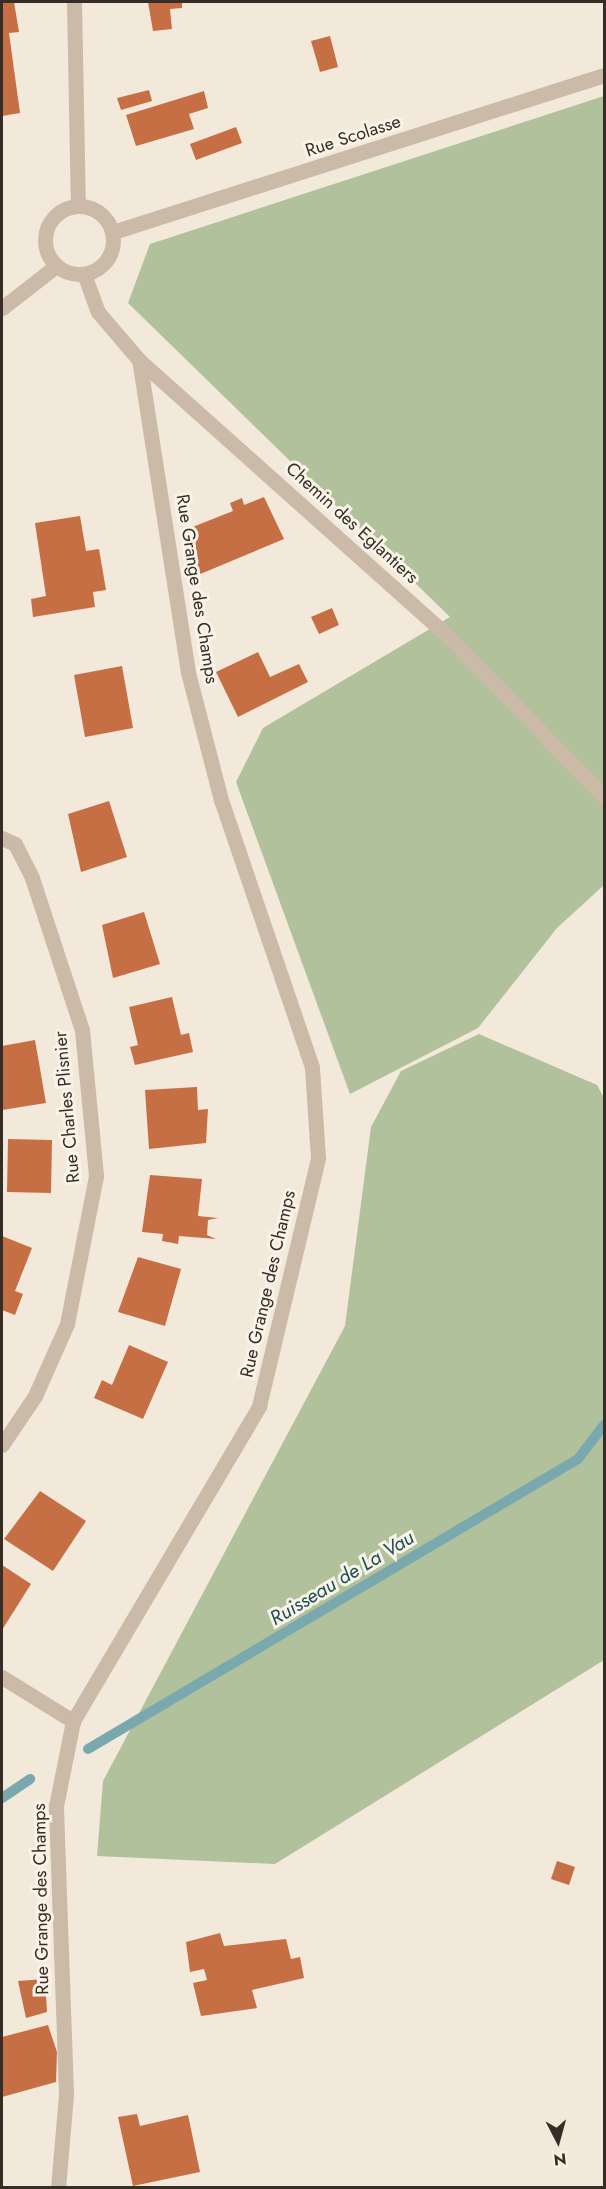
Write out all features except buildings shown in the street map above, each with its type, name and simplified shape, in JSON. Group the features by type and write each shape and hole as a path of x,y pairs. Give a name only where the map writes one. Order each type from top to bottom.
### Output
{"street":[{"path":"74,2 78,206"},
{"name":"Rue Scolasse","path":"113,232 604,75"},
{"path":"78,206 106,218 113,232 107,259 84,274 56,266 45,236 62,210 78,206"},
{"path":"2,308 56,266"},
{"name":"Chemin des Eglantiers","path":"84,274 98,312 139,360 452,640 604,797"},
{"name":"Rue Grange des Champs","path":"58,2187 66,2094 56,1806 73,1721 259,1406 318,1158 312,1067 221,800 188,672 139,360"},
{"name":"Rue Charles Plisnier","path":"2,838 15,844 32,878 82,1030 96,1176 67,1324 35,1396 2,1445"},
{"path":"2,1677 73,1721"}],"green space":[{"path":"604,96 604,885 557,928 478,1028 350,1094 236,782 263,728 450,617 128,303 150,244"},
{"path":"479,1034 597,1085 604,1098 604,1660 275,1864 97,1856 103,1781 345,1326 371,1127 401,1071"}],"waterway":[{"name":"Ruisseau de La Vau","path":"88,1749 578,1459 604,1425"},
{"name":"Ruisseau de La Vau","path":"2,1798 30,1779"}]}
